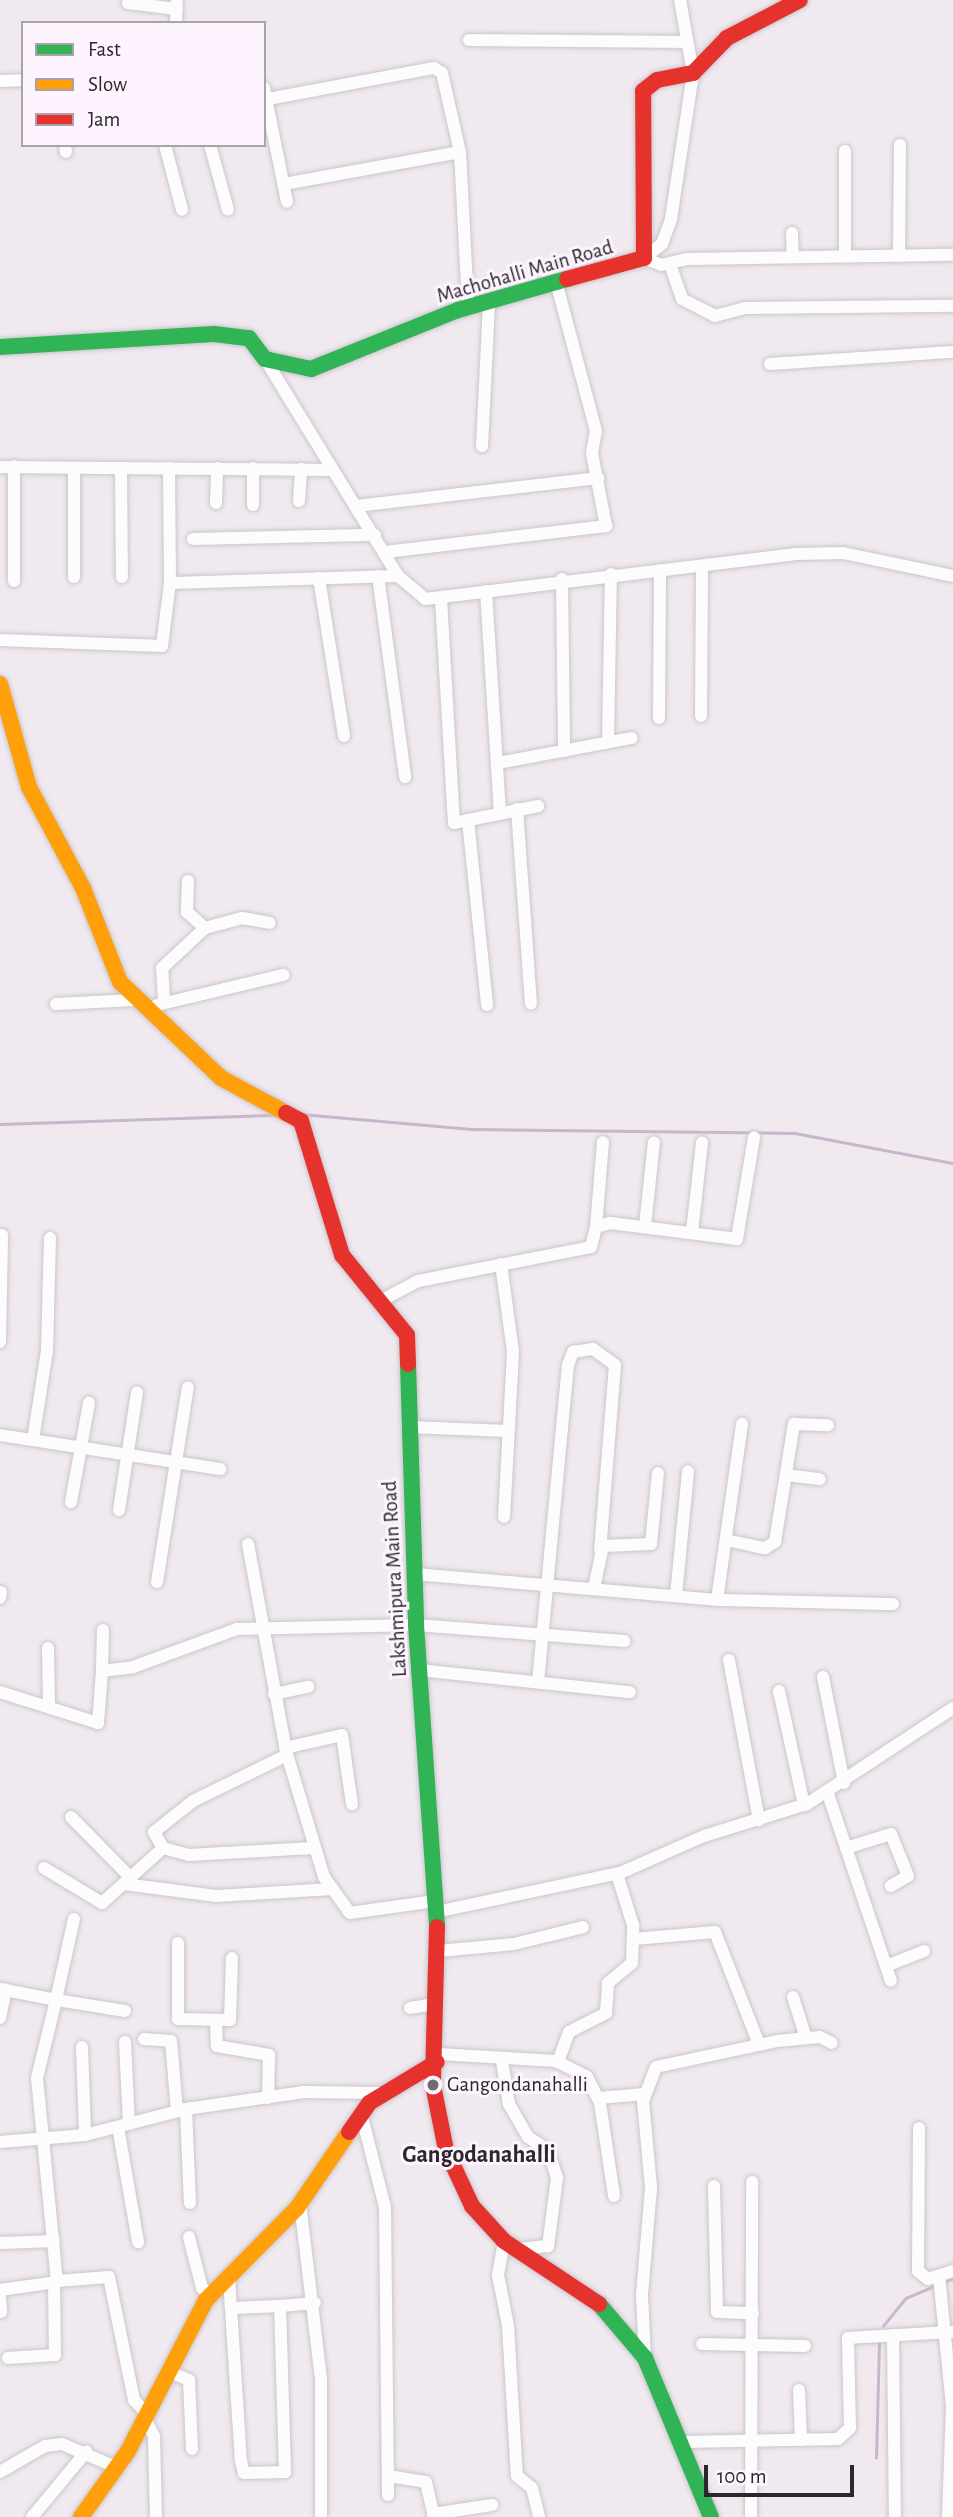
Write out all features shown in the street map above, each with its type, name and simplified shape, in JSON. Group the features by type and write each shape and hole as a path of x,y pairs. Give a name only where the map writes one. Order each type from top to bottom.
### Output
{"main road":[{"path":"693,73 727,38 800,0"},
{"name":"Machohalli Main Road","path":"0,347 214,334 249,338 265,359 311,369 468,307 557,285 644,258 643,91 657,80 693,73"},
{"name":"Lakshmipura Main Road","path":"0,684 29,787 139,1005 221,1077 301,1121 342,1255 351,1273 383,1300 407,1335 416,1625 439,1951 436,2004 438,2058 433,2085 454,2178 509,2245 588,2291 645,2358 683,2442 711,2517"},
{"path":"81,2517 118,2468 167,2371 210,2296 300,2203 361,2113 381,2092 438,2058"}],"street":[{"path":"644,258 662,244 671,219 693,73 680,0"},
{"path":"128,3 177,11"},
{"path":"469,40 687,42"},
{"path":"287,202 266,93 433,68 446,78 460,152 468,307"},
{"path":"0,82 21,80"},
{"path":"899,256 900,145"},
{"path":"166,147 182,210"},
{"path":"211,147 228,210"},
{"path":"845,151 845,257"},
{"path":"284,184 460,152"},
{"path":"792,233 793,257"},
{"path":"644,258 670,264 793,257 953,255"},
{"path":"670,264 682,299 715,316 745,308 953,306"},
{"path":"385,552 606,526 598,478 596,431 557,285"},
{"path":"482,446 489,302"},
{"path":"770,363 953,352"},
{"path":"265,359 398,576 415,595 441,598 562,579 843,553 953,576"},
{"path":"15,581 7,467 331,470"},
{"path":"216,503 218,467"},
{"path":"74,468 74,577"},
{"path":"121,468 121,577"},
{"path":"0,640 162,646 170,583 169,468"},
{"path":"253,468 253,505"},
{"path":"299,501 301,469"},
{"path":"356,506 598,478"},
{"path":"193,539 374,535"},
{"path":"701,716 702,566"},
{"path":"659,718 660,570"},
{"path":"608,742 611,574"},
{"path":"378,576 405,778"},
{"path":"170,583 398,576"},
{"path":"319,578 344,736"},
{"path":"562,579 564,751"},
{"path":"486,591 500,812"},
{"path":"441,598 454,823 538,806"},
{"path":"498,763 632,738"},
{"path":"517,809 531,1003"},
{"path":"468,820 487,1005"},
{"path":"188,881 187,912 205,928"},
{"path":"164,1002 162,968 205,928 242,918 270,923"},
{"path":"56,1004 139,1005 164,1002 283,975"},
{"path":"596,1227 645,1226 737,1239 754,1137"},
{"path":"383,1300 418,1281 591,1247 596,1227 603,1142"},
{"path":"645,1226 654,1142"},
{"path":"692,1232 702,1143"},
{"path":"0,1342 2,1235"},
{"path":"33,1440 47,1351 50,1238"},
{"path":"501,1264 513,1352 506,1431 504,1517"},
{"path":"538,1682 568,1365 573,1352 593,1349 615,1365 600,1550 594,1588"},
{"path":"157,1582 188,1387"},
{"path":"119,1510 137,1392"},
{"path":"71,1502 89,1403"},
{"path":"726,1540 765,1548 775,1542 795,1422 828,1425"},
{"path":"717,1600 741,1424"},
{"path":"410,1427 506,1431"},
{"path":"0,1435 220,1469"},
{"path":"676,1596 688,1472"},
{"path":"600,1550 651,1544 658,1473"},
{"path":"786,1475 820,1479"},
{"path":"248,1544 260,1632 286,1751 313,1847 333,1889 356,1915 436,1907 617,1874 704,1836 759,1821 828,1794 953,1709"},
{"path":"415,1574 546,1583 717,1600 893,1604"},
{"path":"102,1671 133,1667 217,1631 260,1632 416,1625 624,1641"},
{"path":"0,1692 98,1723 103,1630"},
{"path":"48,1648 49,1706"},
{"path":"729,1660 759,1821"},
{"path":"419,1670 630,1692"},
{"path":"823,1677 844,1783"},
{"path":"274,1694 308,1687"},
{"path":"779,1691 804,1805"},
{"path":"163,1848 156,1826 286,1751 342,1735 352,1804"},
{"path":"828,1794 891,1981"},
{"path":"71,1817 127,1880 216,1896 333,1889"},
{"path":"846,1848 891,1834 908,1876 891,1886"},
{"path":"163,1848 189,1855 313,1847"},
{"path":"44,1868 94,1902 109,1899 163,1848"},
{"path":"558,2062 569,2032 606,2013 608,1983 632,1963 634,1939 617,1874"},
{"path":"8,2358 55,2355 54,2241 37,2074 74,1919"},
{"path":"439,1951 514,1944 583,1927"},
{"path":"634,1939 715,1931 759,2044"},
{"path":"178,1943 175,2016 216,2021 231,2018 232,1958"},
{"path":"886,1966 925,1951"},
{"path":"0,2018 3,1989 125,2011"},
{"path":"793,1997 806,2038"},
{"path":"410,2008 436,2004"},
{"path":"216,2021 217,2046 269,2055 268,2098"},
{"path":"645,2358 642,2295 651,2187 645,2094 660,2063 806,2038 832,2043"},
{"path":"144,2039 171,2041 182,2110 190,2203"},
{"path":"125,2042 124,2126 138,2242"},
{"path":"82,2047 85,2135"},
{"path":"438,2058 558,2062 587,2077 598,2098 614,2196"},
{"path":"502,2061 509,2104 528,2137 548,2150 557,2178 548,2246 509,2245 499,2275 508,2326 517,2476 533,2488 539,2517"},
{"path":"0,2142 45,2141 85,2135 182,2110 268,2098 381,2092"},
{"path":"598,2098 645,2094"},
{"path":"361,2113 377,2158 387,2228 388,2496"},
{"path":"919,2128 918,2272 928,2279 940,2281 953,2271"},
{"path":"751,2517 754,2345 752,2182"},
{"path":"713,2186 717,2312 753,2313"},
{"path":"300,2203 315,2303 321,2517"},
{"path":"189,2237 202,2288 210,2296"},
{"path":"0,2243 54,2241"},
{"path":"229,2276 244,2473 266,2474 287,2467 280,2306"},
{"path":"0,2290 109,2277 134,2400 146,2417 154,2436 156,2517"},
{"path":"940,2281 949,2333 952,2406 948,2517"},
{"path":"0,2296 1,2312"},
{"path":"231,2308 315,2303"},
{"path":"683,2442 838,2439 850,2428 848,2338 949,2333"},
{"path":"893,2335 895,2517"},
{"path":"702,2344 805,2346"},
{"path":"167,2371 189,2380 192,2449"},
{"path":"799,2390 801,2440"},
{"path":"0,2472 45,2446 86,2452 118,2468"},
{"path":"32,2517 86,2452"},
{"path":"388,2476 426,2482 433,2516 492,2505"}],"waterway":[{"path":"301,1114 474,1129 795,1133 953,1163"},
{"path":"0,1124 276,1115"},
{"path":"942,2283 953,2278"},
{"path":"883,2326 906,2298 936,2285"},
{"path":"876,2458 879,2343"}],"traffic: fast":[{"path":"0,347 214,334 249,338 265,359 311,369 458,310 567,279"},
{"path":"408,1364 416,1625 437,1927"},
{"path":"599,2304 645,2358 711,2517"}],"traffic: slow":[{"path":"0,684 29,787 83,888 120,982 221,1078 286,1113"},
{"path":"81,2517 128,2451 206,2300 297,2208 349,2132"}],"traffic: jam":[{"path":"567,279 644,258 643,91 657,80 693,73 727,38 800,0"},
{"path":"286,1113 301,1121 342,1255 407,1335 408,1364"},
{"path":"437,1927 433,2085 446,2150 472,2206 504,2241 599,2304"},
{"path":"349,2132 369,2103 437,2062"}],"place":[{"name":"Gangondanahalli","path":"433,2085"}],"district":[{"name":"Gangodanahalli","path":"479,2156"}]}
